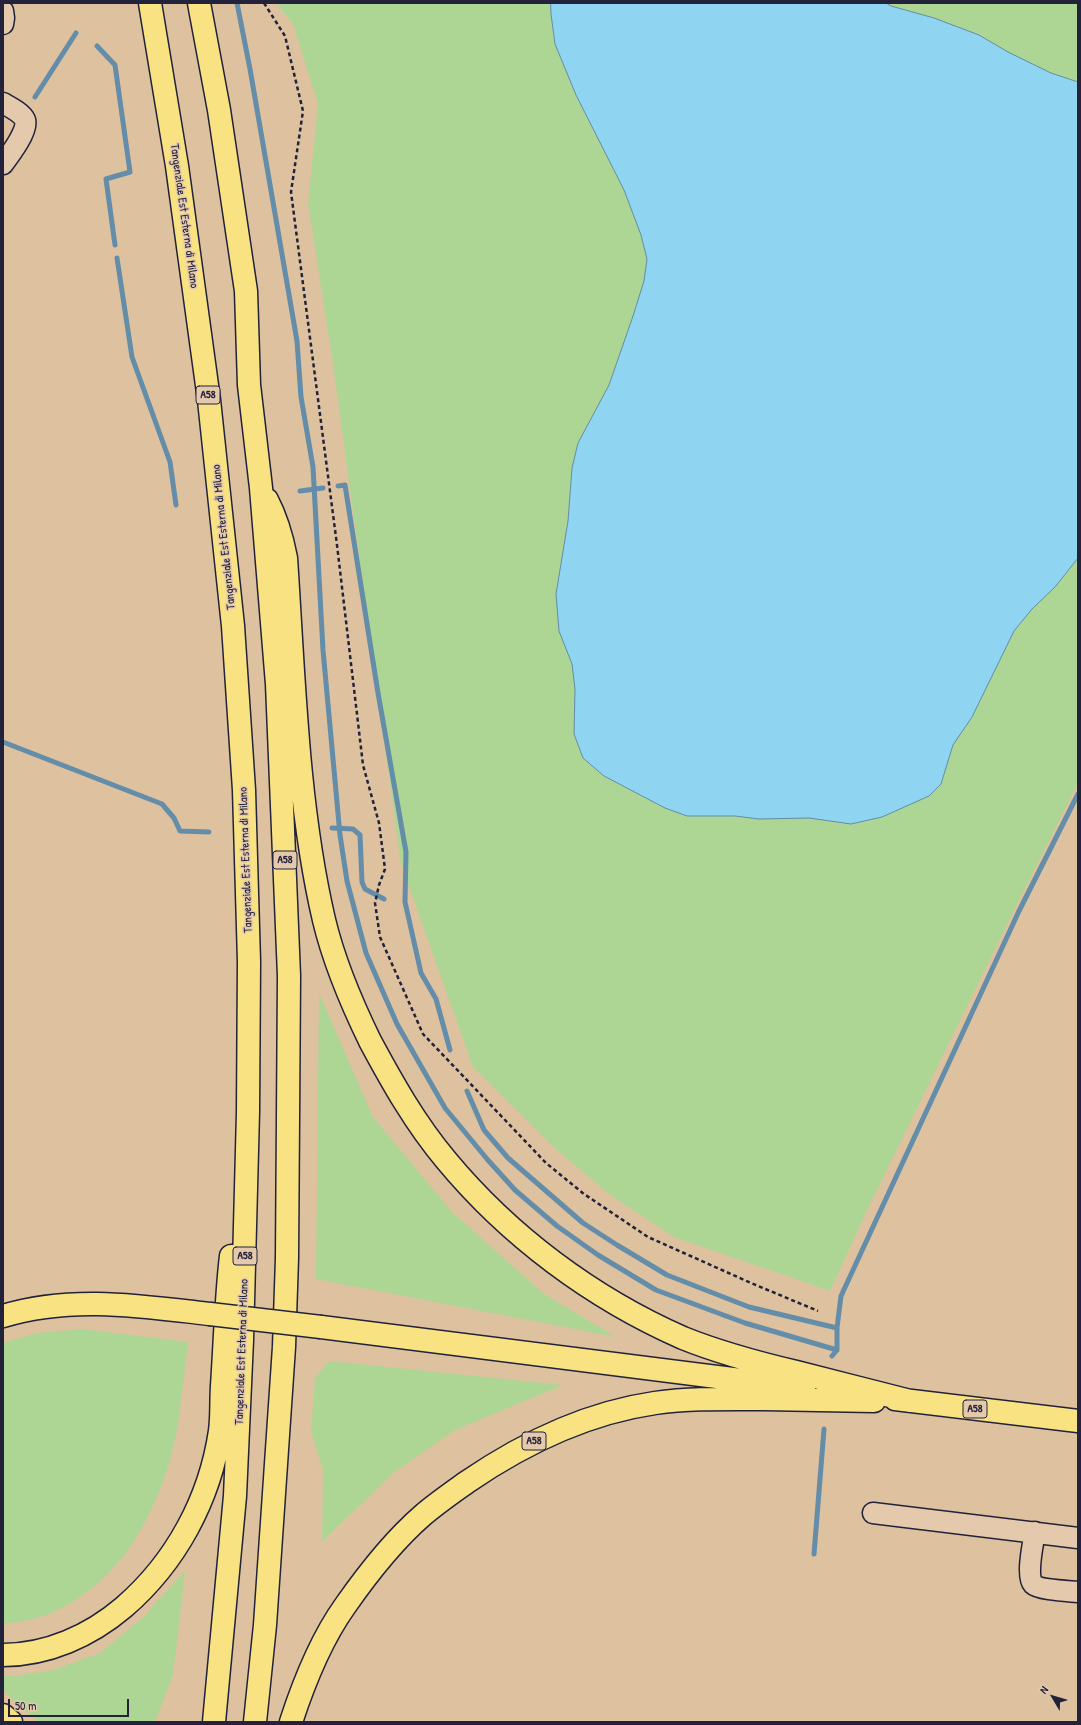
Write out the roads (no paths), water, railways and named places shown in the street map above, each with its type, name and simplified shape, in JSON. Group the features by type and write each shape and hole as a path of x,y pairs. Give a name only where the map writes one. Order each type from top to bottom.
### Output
{"highway":[{"name":"Tangenziale Est Esterna di Milano","path":"150,3 177,166 198,311 223,523 233,626 245,821 249,962 248,1112 240,1426 214,1722"},
{"name":"A58","path":"199,3 219,110 246,291 248,385 261,488 277,684 289,984 287,1250 284,1347 266,1625 254,1722"},
{"name":"A58","path":"261,488 276,518 282,536 286,558 298,732 305,804 314,869 325,922 339,969 361,1022 412,1115 445,1159 478,1195 516,1232 564,1269 609,1299 656,1325 720,1352 910,1401"},
{"name":"A58","path":"3,1655 18,1655 49,1649 80,1636 113,1616 139,1594 165,1565 184,1538 199,1506 212,1468 220,1431 230,1265 248,1112"},
{"name":"A58","path":"3,1316 24,1310 61,1304 140,1306 321,1327 910,1401 1078,1420"},
{"name":"A58","path":"291,1722 301,1690 325,1640 344,1608 391,1547 424,1514 489,1467 531,1443 571,1424 613,1411 695,1398 910,1401"},
{"path":"3,1715 11,1722"}],"lane":[{"path":"3,11 3,24"},
{"path":"3,103 21,115 25,120 26,127 21,138 3,164"},
{"path":"874,1513 1078,1538"},
{"path":"1035,1532 1030,1571 1030,1579 1033,1584 1039,1587 1078,1592"}],"water":[{"path":"551,3 886,3 891,6 934,18 979,35 1008,52 1051,73 1078,82 1078,558 1055,587 1032,609 1014,631 972,717 953,745 941,784 929,796 882,817 851,824 809,818 759,819 735,816 687,816 665,808 604,776 583,758 574,734 575,689 572,664 559,631 556,594 568,521 572,468 578,443 609,385 644,281 647,259 641,235 624,190 576,95 555,44"}],"waterway":[{"path":"237,3 250,69 297,341 301,397 313,467 323,650 340,835 347,881 366,953 397,1024 445,1108 515,1190 557,1226 598,1255 656,1290 745,1323 837,1350"},
{"path":"35,97 76,33"},
{"path":"97,46 115,65 130,172 106,179 115,245"},
{"path":"117,258 132,357 170,462 176,505"},
{"path":"338,486 345,485 378,693 406,852 405,902 421,973 436,999 450,1050"},
{"path":"300,491 323,488"},
{"path":"3,742 162,804 174,818 180,831 209,832"},
{"path":"832,1356 837,1350 837,1328 841,1296 1019,911 1078,794"},
{"path":"332,828 353,829 360,835 362,882 365,889 384,899"},
{"path":"467,1091 484,1130 508,1158 583,1223 617,1245 667,1275 749,1307 837,1328"},
{"path":"814,1554 824,1429"}]}
